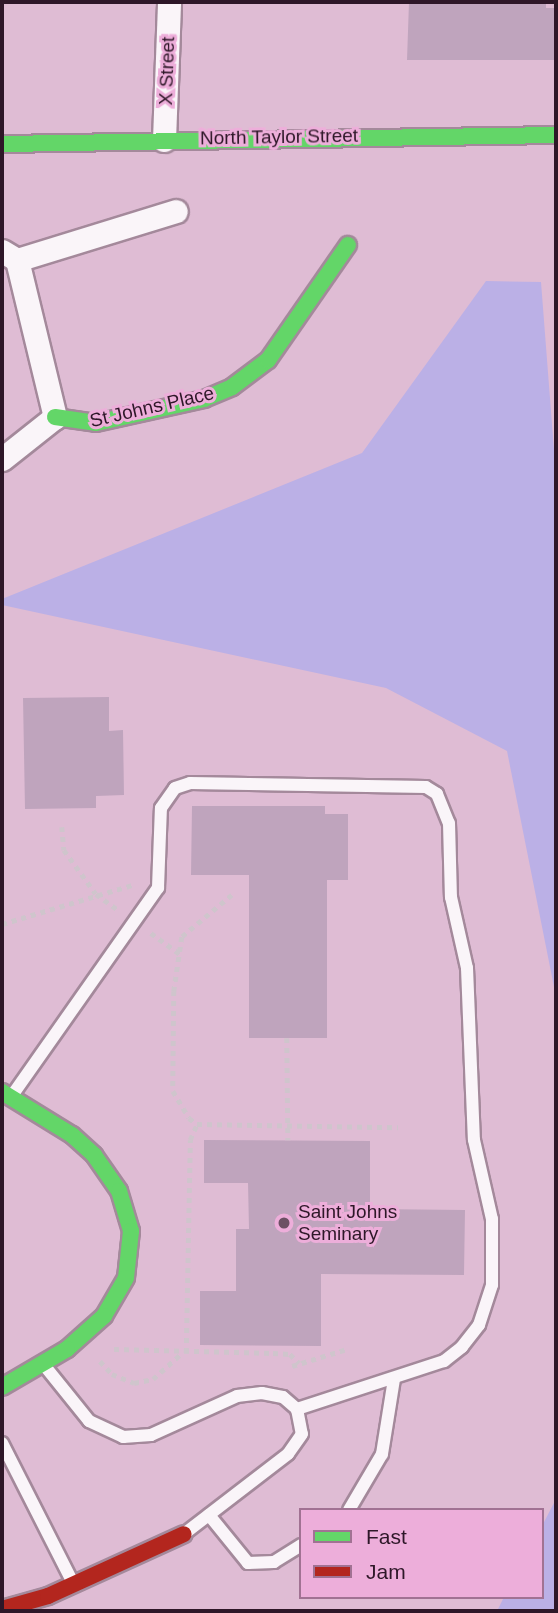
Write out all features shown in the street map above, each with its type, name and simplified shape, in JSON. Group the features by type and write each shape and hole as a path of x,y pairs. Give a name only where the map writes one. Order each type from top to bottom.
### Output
{"street":[{"name":"X Street","path":"164,140 169,2"},
{"name":"North Taylor Street","path":"2,144 556,135"},
{"path":"2,459 55,417 10,255 176,211"},
{"name":"St Johns Place","path":"55,417 96,423 204,399 232,387 268,360 348,245"},
{"path":"2,1387 43,1364 104,1316 120,1293 131,1230 119,1191 94,1155 6,1095"},
{"path":"2,1609 73,1584 184,1534"}],"lane":[{"path":"6,1095 136,922 159,882 161,808 175,788 190,783 426,787 445,807 451,897 467,968 474,1139 495,1243 492,1284 479,1325 462,1347 444,1361 297,1409"},
{"path":"43,1364 89,1421 123,1437 151,1435 237,1396 262,1393 283,1397 297,1409 302,1434 288,1454 184,1534"},
{"path":"350,1508 382,1454 394,1378"},
{"path":"2,1443 73,1584"},
{"path":"209,1514 248,1563 275,1562 299,1546"}],"path":[{"path":"62,827 64,850 96,894 180,954"},
{"path":"2,924 96,894 159,882"},
{"path":"197,1124 173,1091 182,937 232,895"},
{"path":"287,1038 288,1140"},
{"path":"197,1124 398,1127"},
{"path":"98,1349 100,1361 112,1374 134,1383 153,1379 185,1353 190,1140 197,1124"},
{"path":"110,1349 290,1354 299,1363"},
{"path":"292,1366 347,1349"}],"shaded area":[{"path":"486,281 541,282 556,476 556,997 507,751 386,688 2,605 2,599 362,453"},
{"path":"556,1499 556,1611 497,1611 503,1599 544,1599 544,1522"}],"building":[{"path":"409,2 546,2 546,8 556,8 556,60 407,60"},
{"path":"109,697 109,731 123,730 124,795 96,796 96,808 25,809 23,698"},
{"path":"192,806 325,806 325,814 348,814 348,880 327,880 327,1038 249,1038 249,875 191,875"},
{"path":"204,1140 370,1141 370,1209 465,1210 464,1275 321,1274 321,1346 200,1345 200,1291 236,1291 236,1229 249,1229 248,1183 204,1183"}],"traffic: fast":[{"path":"2,144 556,135"},
{"path":"55,417 96,423 204,399 232,387 268,360 348,245"},
{"path":"2,1092 72,1135 94,1155 119,1191 131,1231 126,1278 104,1316 67,1349 2,1387"}],"traffic: jam":[{"path":"2,1609 48,1596 184,1534"}],"place":[{"name":"Saint Johns Seminary","path":"284,1223"}]}
